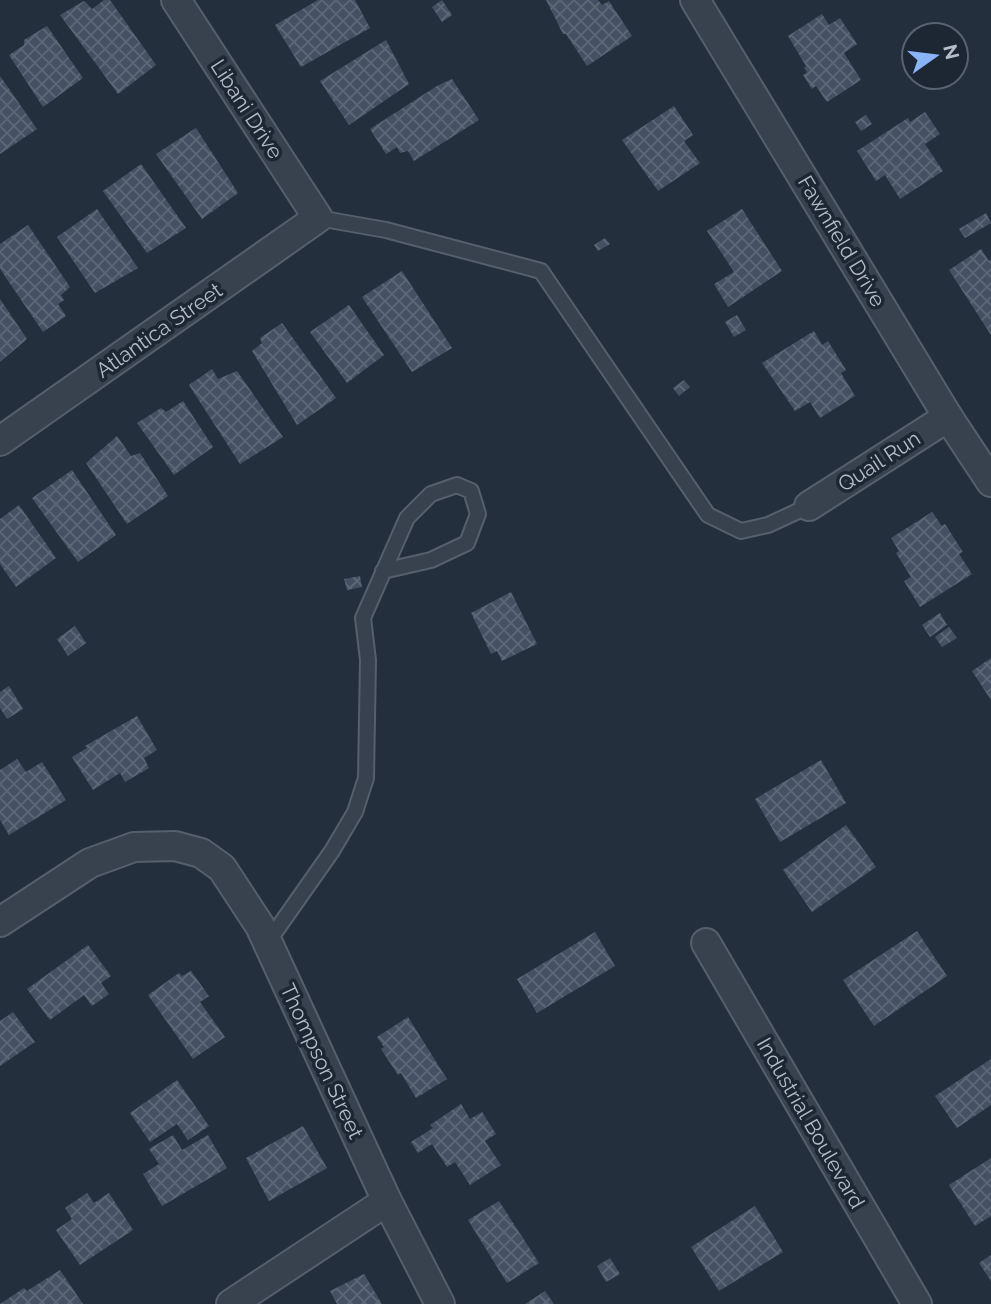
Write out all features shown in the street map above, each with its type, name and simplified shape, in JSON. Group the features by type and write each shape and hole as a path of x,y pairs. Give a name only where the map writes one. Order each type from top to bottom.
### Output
{"street":[{"name":"Libani Drive","path":"176,0 318,218"},
{"name":"Fawnfield Drive","path":"703,3 948,417 991,482"},
{"name":"Atlantica Street","path":"0,442 318,218"},
{"name":"Quail Run","path":"809,506 948,417"},
{"name":"Thompson Street","path":"0,922 90,863 134,847 175,846 201,853 222,867 268,942 387,1201 440,1304"},
{"name":"Industrial Boulevard","path":"706,943 917,1304"},
{"path":"231,1304 387,1201"}],"lane":[{"path":"318,218 386,230 541,271 708,514 741,531 768,525 809,506"},
{"path":"268,942 332,851 355,812 366,778 368,734 368,660 363,618 383,571 407,517 431,494 457,485 471,491 478,514 467,543 431,560 383,571"}],"building":[{"path":"104,0 110,0 156,65 118,94 60,15 84,1 92,9"},
{"path":"318,0 355,0 370,28 301,67 275,25"},
{"path":"442,0 452,15 442,22 432,7"},
{"path":"546,0 598,0 602,5 609,1 632,36 587,66 566,34 563,34"},
{"path":"822,14 829,25 840,18 857,44 844,53 861,80 827,102 816,86 812,89 803,75 807,72 804,68 806,66 788,36"},
{"path":"47,26 83,78 43,107 9,55 24,45 24,40"},
{"path":"386,40 409,84 349,125 320,81"},
{"path":"0,76 37,129 0,154"},
{"path":"452,79 479,120 414,161 408,151 400,153 397,147 386,154 370,129"},
{"path":"674,106 693,135 684,141 700,163 658,191 622,140"},
{"path":"925,112 940,134 925,144 943,171 900,199 885,175 876,181 857,151 908,118 910,122"},
{"path":"866,115 872,124 861,131 855,122"},
{"path":"196,128 238,193 202,219 156,154"},
{"path":"141,164 186,228 147,253 103,191"},
{"path":"97,209 138,268 95,293 57,237"},
{"path":"742,209 782,271 728,307 714,284 734,272 707,231"},
{"path":"986,213 991,223 965,238 959,229"},
{"path":"28,225 70,287 61,295 64,300 58,304 66,316 43,332 0,269 0,244"},
{"path":"605,238 610,244 598,251 594,245"},
{"path":"981,249 989,261 991,259 991,335 949,270"},
{"path":"402,271 452,348 412,372 362,297"},
{"path":"0,299 27,339 0,362"},
{"path":"349,305 384,355 347,383 310,332"},
{"path":"737,315 746,330 734,337 725,322"},
{"path":"282,323 336,398 297,425 252,351 262,343 260,338"},
{"path":"814,331 822,345 828,341 846,370 841,373 855,396 820,418 810,402 795,411 762,363"},
{"path":"212,369 218,379 237,371 283,437 240,464 189,385"},
{"path":"684,380 690,387 679,396 673,388"},
{"path":"183,401 213,447 174,475 137,423 161,408 166,412"},
{"path":"117,436 131,456 140,453 168,496 127,524 86,463"},
{"path":"72,470 116,535 78,562 32,498"},
{"path":"19,505 56,558 16,587 0,564 0,519"},
{"path":"932,512 942,526 945,524 963,552 959,554 972,574 920,607 904,581 911,577 896,553 899,551 891,538"},
{"path":"360,576 362,587 347,590 344,579"},
{"path":"511,592 537,644 502,661 497,651 491,654 471,613"},
{"path":"940,613 947,625 930,637 922,625"},
{"path":"75,626 86,643 68,656 57,639"},
{"path":"949,627 957,638 942,647 935,637"},
{"path":"991,658 991,700 972,671"},
{"path":"9,686 23,709 7,719 0,708 0,692"},
{"path":"137,716 157,750 144,758 149,768 125,782 120,773 93,790 72,757 87,748 85,746"},
{"path":"17,759 26,772 42,762 66,800 9,835 0,820 0,770"},
{"path":"821,760 846,803 780,842 755,799"},
{"path":"846,825 876,867 812,912 783,870"},
{"path":"917,931 947,976 874,1026 843,980"},
{"path":"595,932 615,966 537,1013 517,979"},
{"path":"88,945 111,976 101,983 109,994 92,1006 84,995 50,1020 27,989"},
{"path":"191,971 209,996 200,1002 225,1037 193,1059 148,995 179,973 182,976"},
{"path":"13,1012 35,1042 0,1066 0,1021"},
{"path":"408,1017 447,1079 416,1098 401,1073 398,1075 381,1049 384,1047 377,1037"},
{"path":"991,1059 991,1105 957,1128 935,1096"},
{"path":"177,1080 209,1126 188,1140 177,1124 150,1142 130,1113"},
{"path":"461,1104 470,1119 482,1112 496,1134 485,1141 501,1165 470,1185 455,1162 447,1167 432,1144 418,1153 411,1142 433,1128 430,1125"},
{"path":"303,1126 327,1168 269,1201 246,1158"},
{"path":"173,1135 182,1150 208,1135 227,1168 162,1206 143,1174 159,1164 149,1149"},
{"path":"991,1158 991,1216 975,1226 949,1185"},
{"path":"87,1193 94,1203 109,1193 133,1230 80,1265 56,1230 72,1219 65,1208"},
{"path":"499,1201 539,1263 507,1283 468,1220"},
{"path":"755,1206 783,1252 719,1291 691,1247"},
{"path":"991,1255 991,1281 979,1263"},
{"path":"610,1258 620,1274 606,1282 597,1266"},
{"path":"60,1270 83,1304 0,1304 24,1288 27,1291"},
{"path":"364,1274 382,1304 337,1304 330,1291"},
{"path":"545,1291 554,1304 525,1304"}]}
